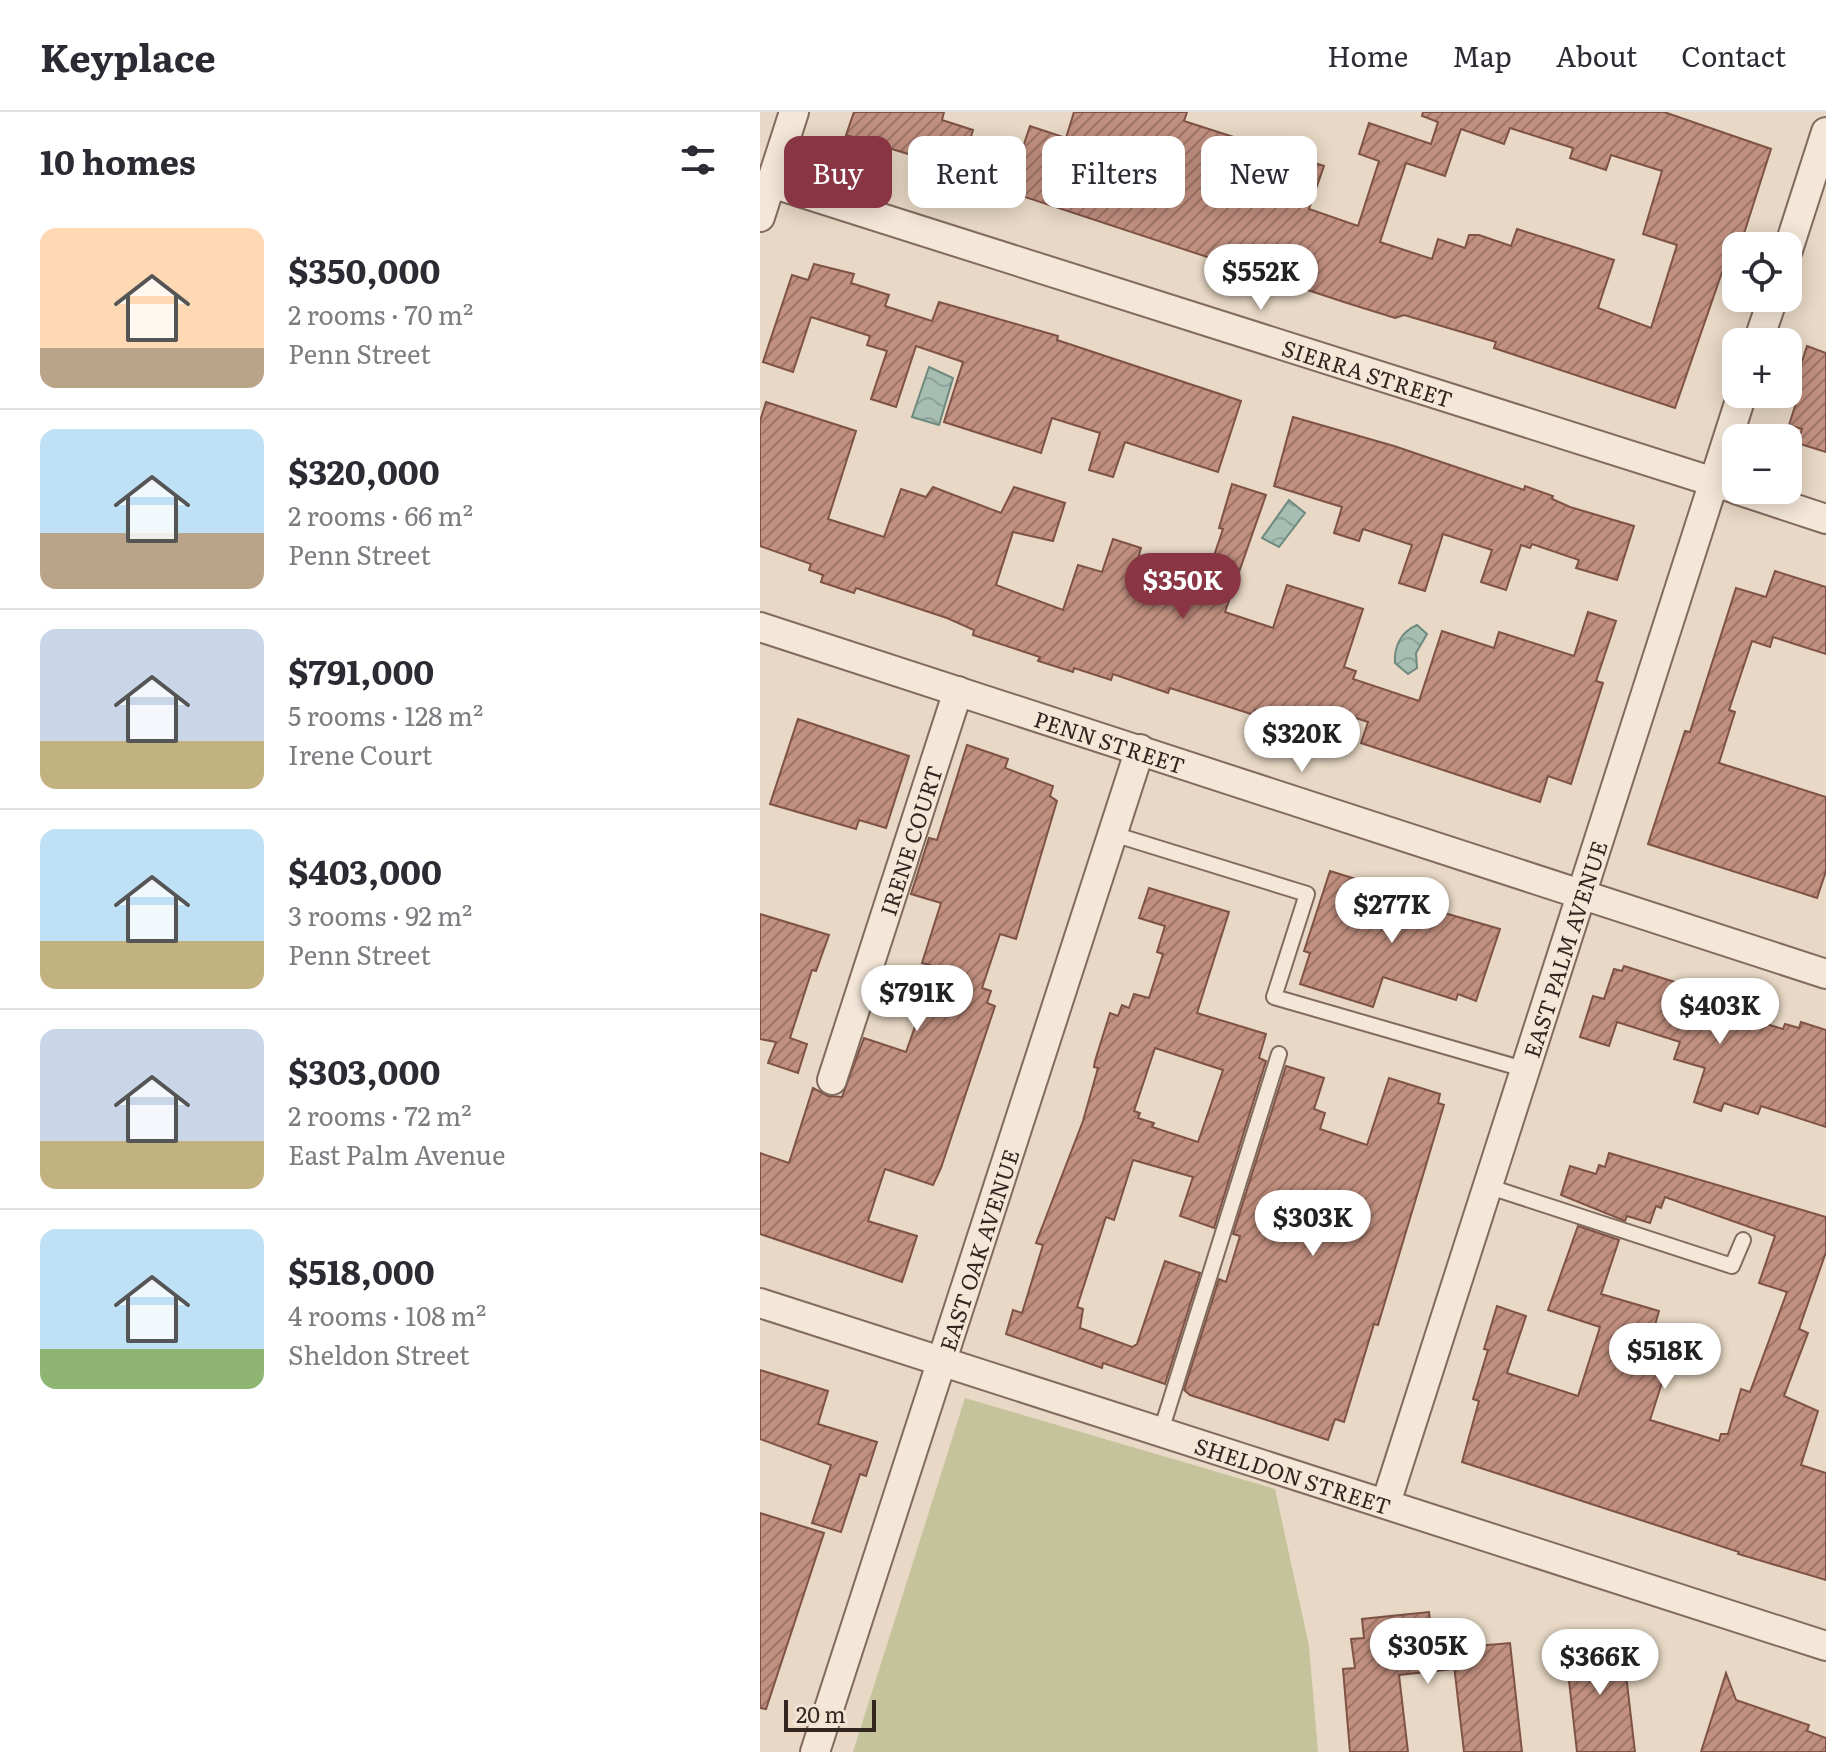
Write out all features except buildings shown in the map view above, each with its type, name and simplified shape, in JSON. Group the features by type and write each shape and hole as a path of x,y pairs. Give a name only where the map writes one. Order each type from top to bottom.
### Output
{"street":[{"path":"760,217 794,112"},
{"path":"1794,232 1826,132"},
{"name":"SIERRA STREET","path":"771,183 1722,485"},
{"name":"EAST PALM AVENUE","path":"1386,1503 1584,894 1723,504"},
{"name":"SIERRA STREET","path":"1781,504 1826,519"},
{"name":"PENN STREET","path":"760,627 1826,974"},
{"name":"IRENE COURT","path":"832,1080 958,691"},
{"name":"EAST OAK AVENUE","path":"815,1752 1140,749"},
{"name":"SHELDON STREET","path":"760,1303 1826,1646"}],"lane":[{"path":"1113,834 1307,894 1274,997 1528,1070"},
{"path":"1161,1431 1279,1054"},
{"path":"1490,1187 1732,1266 1743,1240"}],"shaded area":[{"path":"965,1398 1275,1489 1309,1646 1318,1752 853,1752"}],"water":[{"path":"929,367 953,378 939,425 912,417"},
{"path":"1289,500 1305,513 1279,547 1262,538"},
{"path":"1417,625 1427,634 1416,653 1417,668 1408,674 1395,663 1396,651 1403,636"}]}
